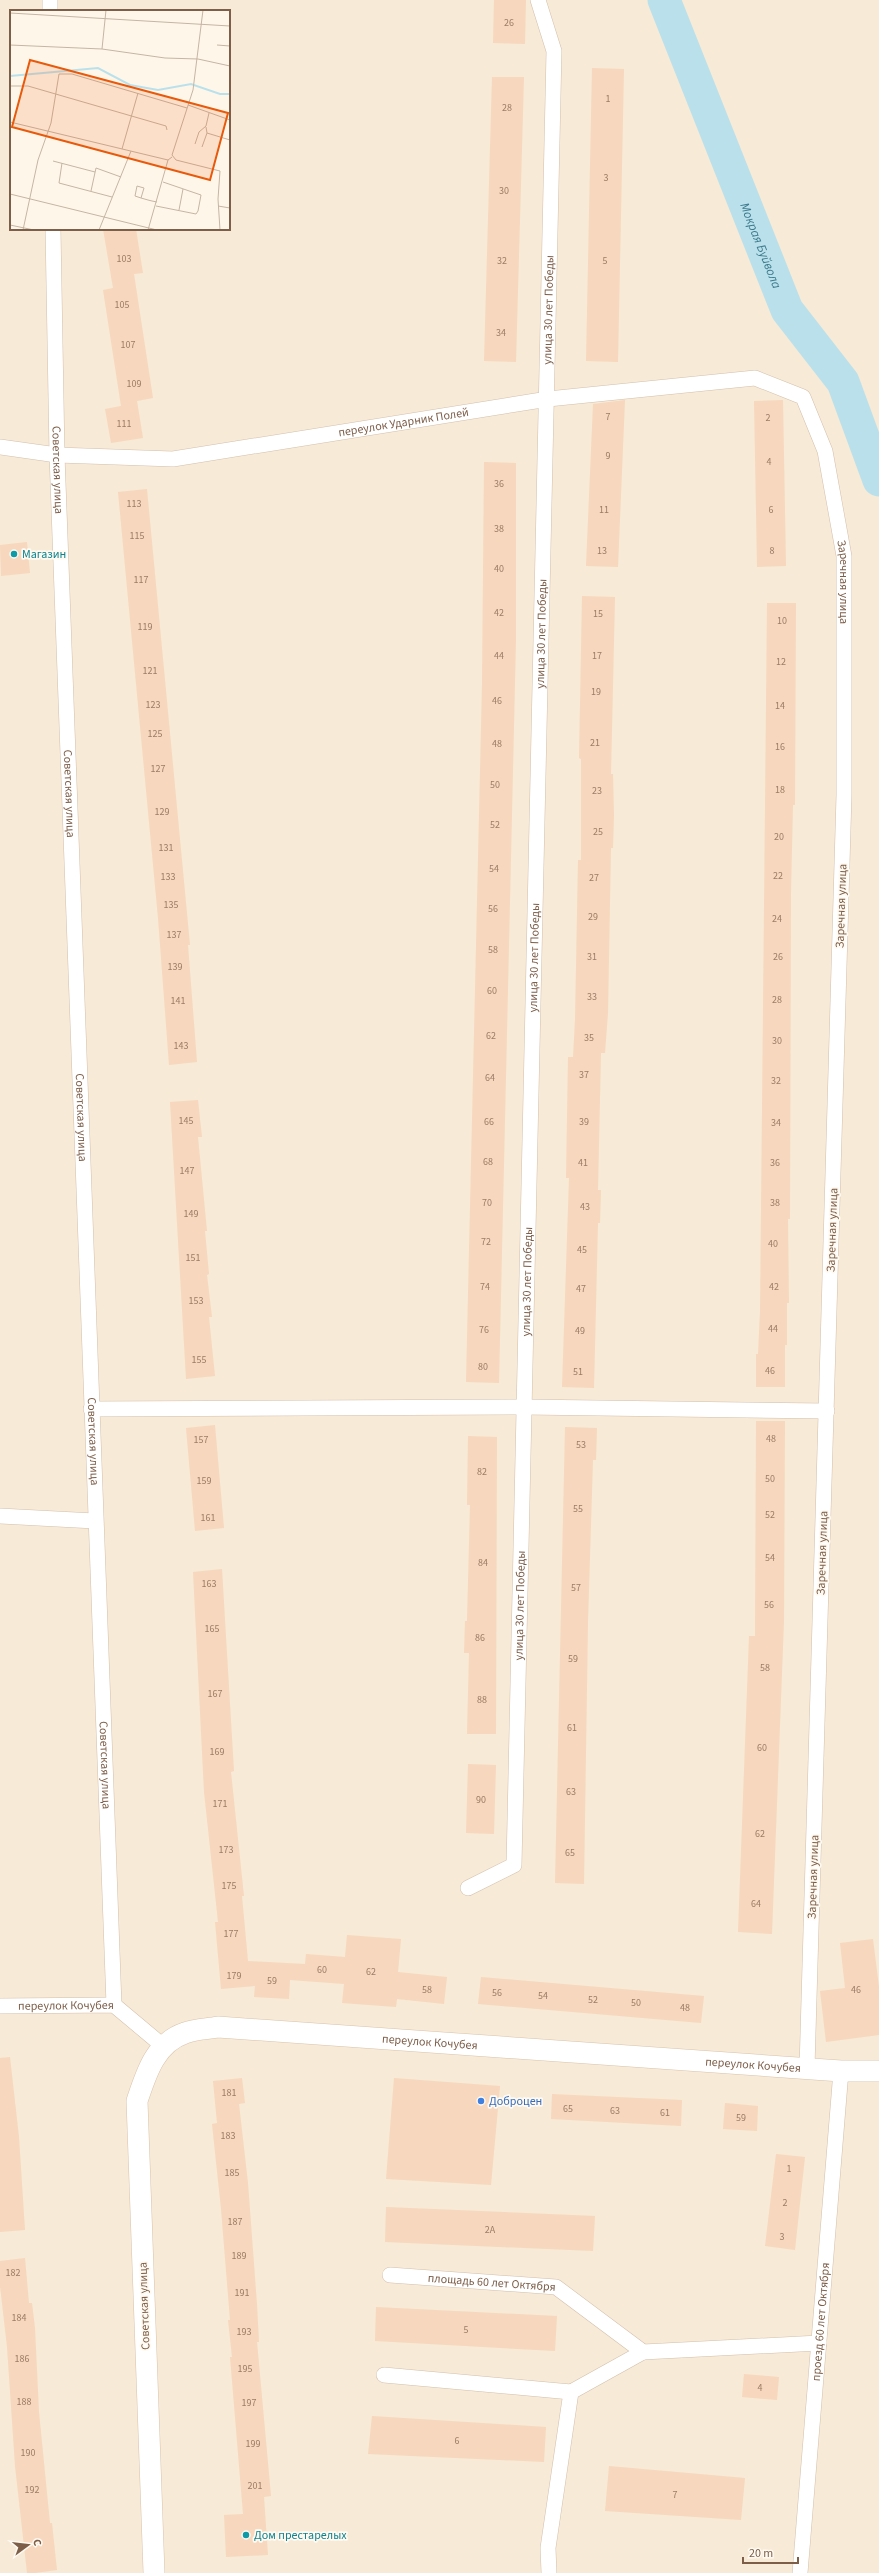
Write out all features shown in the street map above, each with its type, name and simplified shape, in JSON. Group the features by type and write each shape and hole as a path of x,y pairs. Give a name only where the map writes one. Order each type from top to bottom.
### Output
{"main road":[{"name":"переулок Кочубея","path":"163,2046 185,2033 218,2027 841,2071 879,2071"},
{"name":"Советская улица","path":"154,2573 137,2101 147,2071 163,2046"}],"street":[{"name":"улица 30 лет Победы","path":"468,1888 514,1865 548,399 554,51 538,0"},
{"name":"Советская улица","path":"53,230 57,455 94,1521 114,2005"},
{"name":"переулок Ударник Полей","path":"0,447 57,455 173,459 548,399 755,378 803,397"},
{"name":"Заречная улица","path":"803,397 825,451 844,556 844,795 807,2068"},
{"path":"91,1409 525,1407 826,1412"},
{"path":"0,1516 94,1521"},
{"name":"переулок Кочубея","path":"0,2006 114,2005 163,2046"},
{"name":"проезд 60 лет Октября","path":"800,2573 841,2071"},
{"name":"площадь 60 лет Октября","path":"390,2275 556,2287 643,2352"},
{"path":"384,2375 571,2392 643,2352 819,2343"},
{"path":"549,2573 548,2548 571,2392"}],"shaded area":[{"path":"0,0 879,0 879,2573 0,2573"}],"building":[{"path":"494,0 526,0 525,44 493,43"},
{"path":"592,68 624,69 618,362 586,361"},
{"path":"492,77 524,77 516,362 484,361"},
{"path":"103,230 136,230 143,273 134,274 153,398 137,401 143,438 111,443 105,409 121,406 103,290 113,288"},
{"path":"625,400 618,567 586,566 593,404"},
{"path":"783,400 786,566 757,567 754,401"},
{"path":"484,462 516,463 516,639 499,1383 466,1382 482,684"},
{"path":"147,489 190,945 188,945 197,1062 169,1065 158,918 118,492"},
{"name":"Магазин","path":"27,542 30,573 1,576 0,545"},
{"path":"582,596 615,597 611,774 613,774 614,815 613,848 611,848 608,1013 605,1053 601,1053 598,1190 601,1190 600,1223 598,1223 594,1388 562,1387 569,1178 566,1178 568,1057 573,1057 578,860 581,860 581,759 579,758"},
{"path":"767,603 796,603 795,805 793,805 791,892 790,1219 788,1219 789,1303 787,1303 787,1345 785,1345 785,1387 756,1387 756,1354 758,1354 760,1312"},
{"path":"198,1100 202,1137 198,1137 207,1231 205,1231 209,1274 207,1275 212,1317 209,1317 215,1376 186,1379 170,1102"},
{"path":"756,1421 785,1421 784,1621 772,1934 738,1932 749,1636 755,1636"},
{"path":"215,1425 224,1528 195,1531 186,1428"},
{"path":"565,1427 597,1428 596,1460 593,1460 588,1622 584,1884 555,1883"},
{"path":"468,1436 497,1437 496,1734 467,1734 469,1653 464,1653 465,1621 467,1621 470,1505 467,1505"},
{"path":"222,1569 234,1771 231,1772 244,1896 242,1896 248,1961 305,1964 306,1954 345,1957 347,1935 401,1939 398,1972 447,1977 444,2004 397,1999 396,2007 342,2003 344,1984 290,1980 289,1999 254,1997 255,1986 221,1989 215,1922 218,1922 204,1792 193,1572"},
{"path":"468,1764 496,1765 494,1834 466,1833"},
{"path":"873,1939 879,1987 879,2035 826,2042 820,1991 845,1988 840,1943"},
{"path":"481,1977 704,1996 701,2023 478,2004"},
{"path":"10,2057 19,2137 25,2230 0,2232 0,2058"},
{"path":"242,2078 245,2103 239,2104 248,2183 257,2304 259,2342 257,2342 271,2496 264,2497 268,2555 226,2557 224,2515 243,2514 230,2357 232,2357 228,2320 230,2320 212,2124 217,2123 213,2081"},
{"path":"394,2078 500,2086 491,2185 386,2179"},
{"path":"552,2094 682,2100 681,2126 551,2119"},
{"path":"725,2103 758,2106 757,2131 723,2129"},
{"path":"776,2154 805,2157 795,2250 765,2246"},
{"path":"386,2207 595,2216 593,2251 385,2242"},
{"path":"25,2258 29,2303 32,2303 35,2328 39,2412 50,2523 52,2523 57,2570 35,2573 27,2573 15,2466 7,2347 0,2286 0,2261"},
{"path":"376,2307 557,2316 555,2351 375,2341"},
{"path":"744,2374 779,2377 777,2400 742,2397"},
{"path":"372,2416 546,2427 544,2462 368,2454"},
{"path":"609,2466 745,2478 741,2520 605,2511"}],"waterway":[{"name":"Мокрая Буйвола","path":"664,0 787,310 843,382 879,480"}],"place":[{"name":"Магазин","path":"14,554"},
{"name":"Доброцен","path":"481,2101"},
{"name":"Дом престарелых","path":"246,2535"}]}
